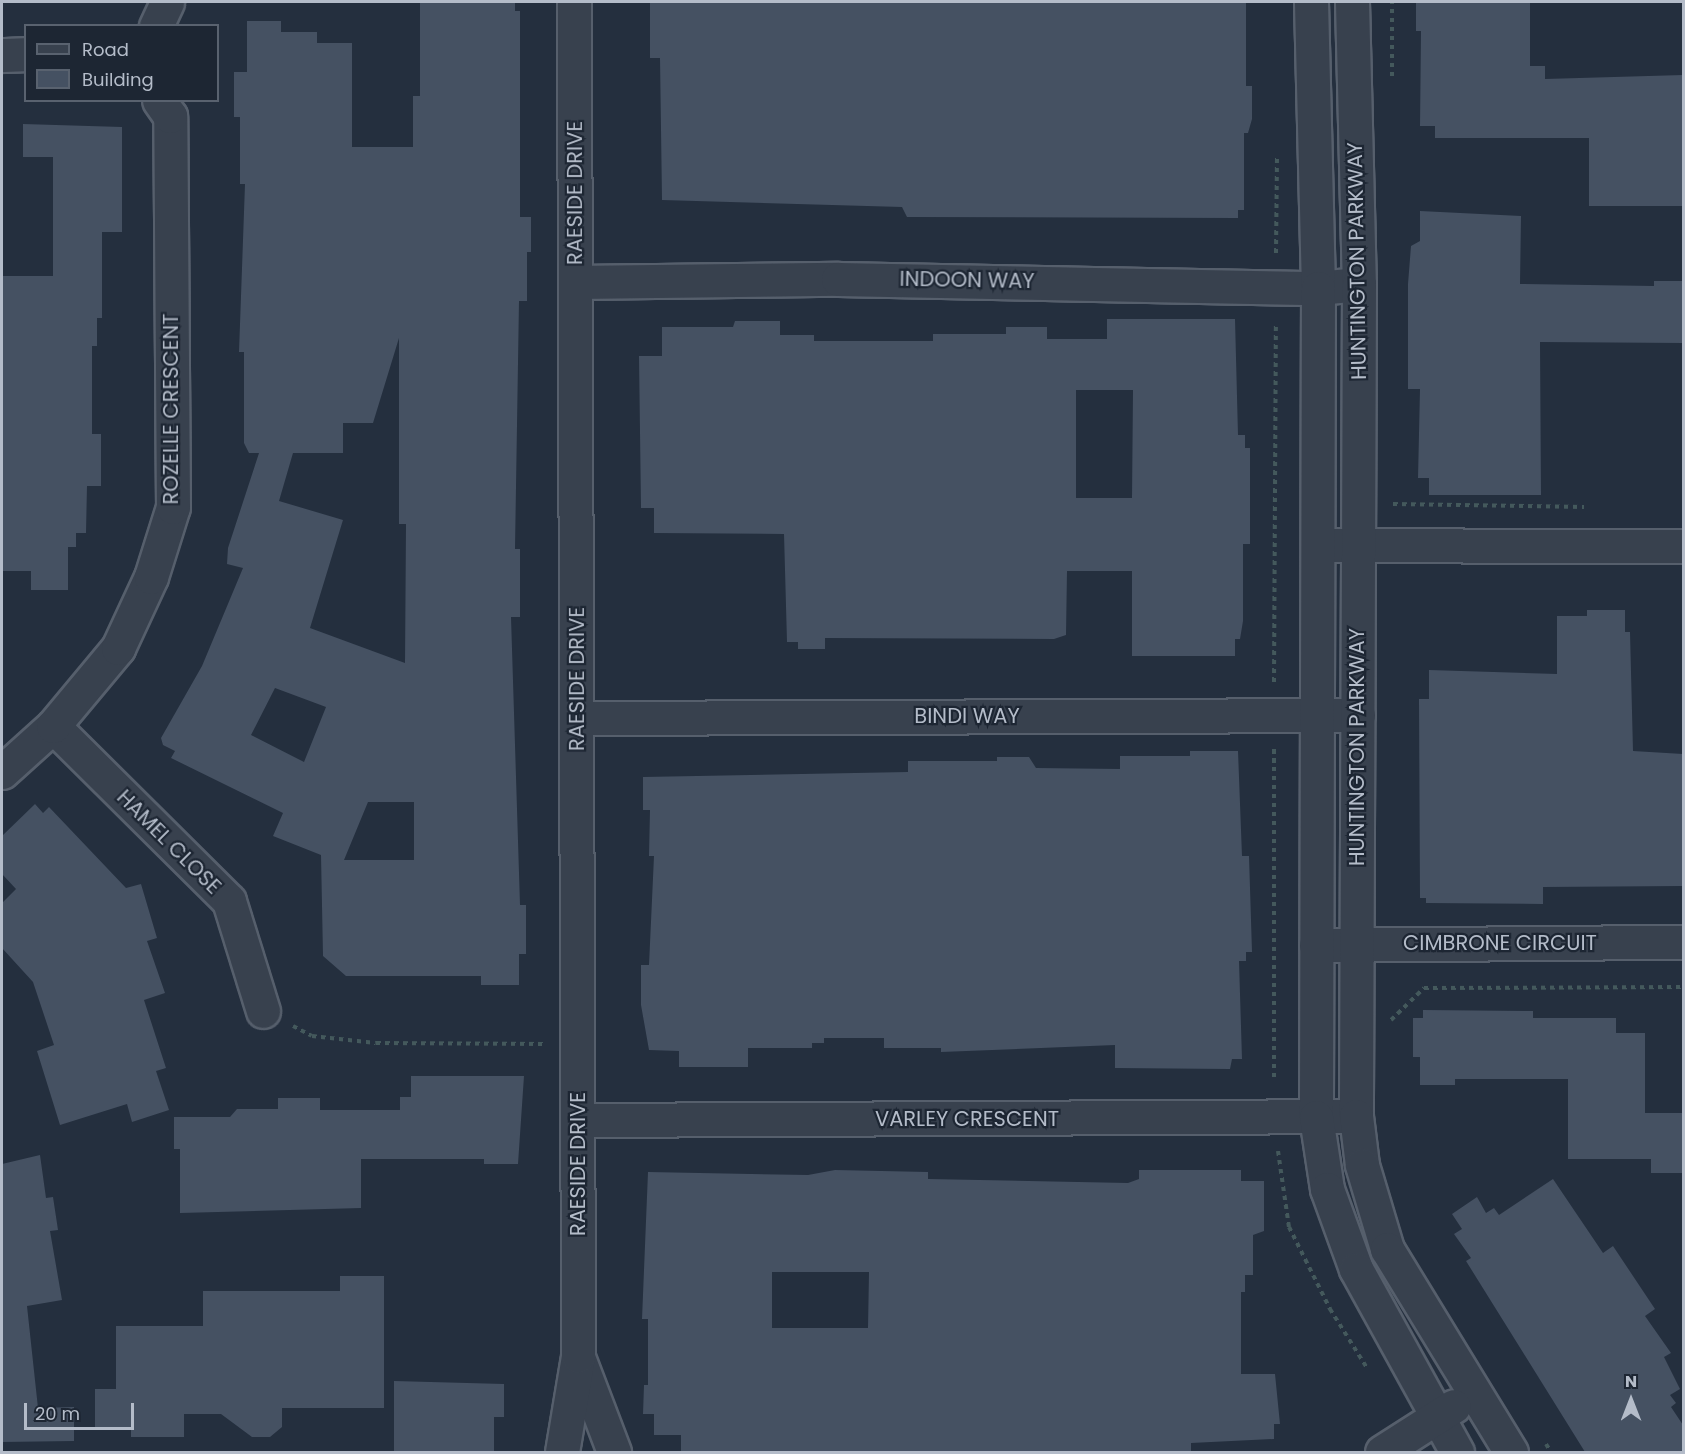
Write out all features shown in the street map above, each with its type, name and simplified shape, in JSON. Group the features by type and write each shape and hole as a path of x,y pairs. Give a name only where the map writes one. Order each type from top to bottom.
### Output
{"street":[{"path":"157,24 167,2"},
{"name":"RAESIDE DRIVE","path":"562,1452 578,1356 574,2"},
{"name":"HUNTINGTON PARKWAY","path":"1311,2 1318,288 1316,1117 1327,1190 1356,1269 1435,1417 1458,1452"},
{"name":"HUNTINGTON PARKWAY","path":"1352,2 1359,284 1356,1116 1362,1165 1387,1249 1474,1395 1511,1452"},
{"path":"2,55 24,54"},
{"name":"ROZELLE CRESCENT","path":"2,772 53,726 118,648 152,577 173,507 170,116 160,102"},
{"name":"INDOON WAY","path":"575,282 838,279 1318,288 1359,284"},
{"path":"1318,545 1683,546"},
{"name":"BINDI WAY","path":"577,718 1358,714"},
{"name":"HAMEL CLOSE","path":"53,726 229,900 263,1011"},
{"name":"CIMBRONE CIRCUIT","path":"1316,945 1683,942"},
{"name":"VARLEY CRESCENT","path":"579,1120 1356,1116"},
{"name":"RAESIDE DRIVE","path":"578,1356 614,1452"},
{"path":"1382,1452 1435,1417 1474,1395"}],"path":[{"path":"1392,2 1392,85"},
{"path":"1391,492 1391,504 1590,507"},
{"path":"1387,1024 1424,988 1683,987"},
{"path":"263,1011 312,1036 376,1043 578,1045"},
{"path":"1538,1433 1551,1452"}],"building":[{"path":"420,2 515,2 515,11 520,11 520,217 531,217 531,252 527,252 527,301 519,301 515,549 520,549 520,617 511,617 520,905 526,905 526,954 519,954 519,985 481,985 481,976 346,976 323,956 321,855 273,836 283,813 171,758 175,751 163,745 161,738 202,666 243,568 227,564 228,548 259,453 249,453 244,443 244,352 239,352 245,184 240,184 240,117 234,117 234,72 247,72 247,21 281,21 281,32 317,32 317,43 352,43 352,147 413,147 413,96 420,96","holes":["399,338 399,524 406,524 405,663 310,628 343,520 279,501 293,453 343,453 343,423 373,423","275,688 326,707 304,762 251,735","368,802 414,802 414,860 344,860"]},
{"path":"650,2 1246,2 1246,86 1252,86 1252,119 1248,133 1244,133 1244,210 1238,210 1238,218 907,217 902,207 662,200 660,58 650,58"},
{"path":"1416,2 1530,2 1530,66 1545,66 1545,79 1683,75 1683,206 1589,206 1589,138 1435,138 1435,126 1420,126 1421,31 1416,31"},
{"path":"23,124 122,127 122,232 102,232 102,318 97,318 97,346 92,346 92,434 101,434 101,486 87,486 86,533 76,533 76,547 68,547 68,590 31,590 31,571 2,571 2,276 53,276 53,157 23,157"},
{"path":"1420,211 1521,216 1520,284 1654,286 1654,281 1683,281 1683,343 1540,342 1541,495 1429,495 1429,478 1418,478 1420,389 1408,389 1408,284 1411,246 1420,241"},
{"path":"1107,319 1235,319 1238,435 1245,435 1245,448 1250,448 1250,544 1243,544 1243,621 1240,639 1235,639 1235,656 1132,656 1132,571 1067,571 1066,635 1054,639 825,638 825,649 798,649 798,642 787,642 784,534 654,533 654,508 641,508 639,356 662,356 662,327 733,327 735,321 780,321 780,335 814,335 814,341 933,341 933,334 1006,334 1006,327 1047,327 1047,339 1107,339","holes":["1076,390 1133,390 1132,498 1076,498"]},
{"path":"1587,610 1625,610 1625,632 1630,632 1633,751 1683,754 1683,886 1543,887 1543,904 1426,903 1426,898 1420,898 1419,699 1429,699 1429,670 1557,674 1557,616 1587,616"},
{"path":"1190,751 1238,751 1242,856 1249,856 1252,952 1246,952 1246,961 1239,961 1242,1059 1232,1059 1230,1069 1115,1068 1115,1045 941,1052 941,1048 884,1048 884,1038 824,1038 824,1043 812,1043 812,1048 748,1048 748,1067 679,1067 679,1051 649,1050 641,1005 641,965 649,965 654,856 649,856 650,810 643,810 643,777 908,772 908,761 997,761 997,757 1029,757 1036,768 1120,769 1120,756 1190,756"},
{"path":"35,804 43,813 49,807 126,888 141,884 157,938 147,941 165,993 144,1000 166,1068 156,1071 169,1110 132,1122 127,1104 60,1125 37,1051 54,1045 33,982 2,948 2,903 16,889 2,874 2,836"},
{"path":"1423,1010 1533,1011 1533,1018 1616,1018 1616,1033 1645,1033 1645,1113 1683,1113 1683,1173 1651,1173 1651,1159 1568,1159 1568,1079 1455,1079 1455,1085 1420,1085 1420,1057 1413,1057 1413,1018 1423,1018"},
{"path":"411,1076 524,1076 518,1164 484,1164 484,1159 361,1159 361,1208 180,1213 180,1149 174,1149 174,1117 230,1117 237,1109 278,1109 278,1098 320,1098 320,1110 400,1110 400,1097 411,1097"},
{"path":"40,1155 46,1198 53,1197 58,1230 50,1231 62,1300 27,1306 38,1408 74,1407 74,1441 2,1442 2,1164"},
{"path":"835,1170 928,1172 928,1179 1128,1183 1139,1179 1139,1170 1241,1170 1241,1181 1264,1181 1264,1231 1253,1235 1253,1275 1245,1275 1245,1292 1241,1292 1241,1374 1275,1374 1280,1424 1274,1424 1274,1439 1191,1443 1191,1452 681,1452 681,1435 654,1435 654,1414 643,1414 644,1385 648,1385 648,1319 642,1319 648,1172 808,1175","holes":["772,1272 869,1272 868,1328 772,1328"]},
{"path":"1553,1179 1603,1253 1613,1246 1655,1309 1645,1316 1671,1353 1664,1357 1680,1389 1670,1395 1676,1403 1671,1407 1683,1425 1683,1452 1585,1452 1466,1261 1471,1258 1454,1234 1462,1229 1452,1214 1477,1197 1486,1213 1494,1208 1499,1215"},
{"path":"340,1276 384,1276 384,1408 282,1408 282,1427 270,1437 252,1437 221,1414 184,1414 184,1437 131,1437 131,1429 95,1429 95,1389 116,1389 116,1326 203,1326 203,1291 340,1291"},
{"path":"394,1381 504,1384 504,1417 494,1417 494,1452 394,1452"}]}
